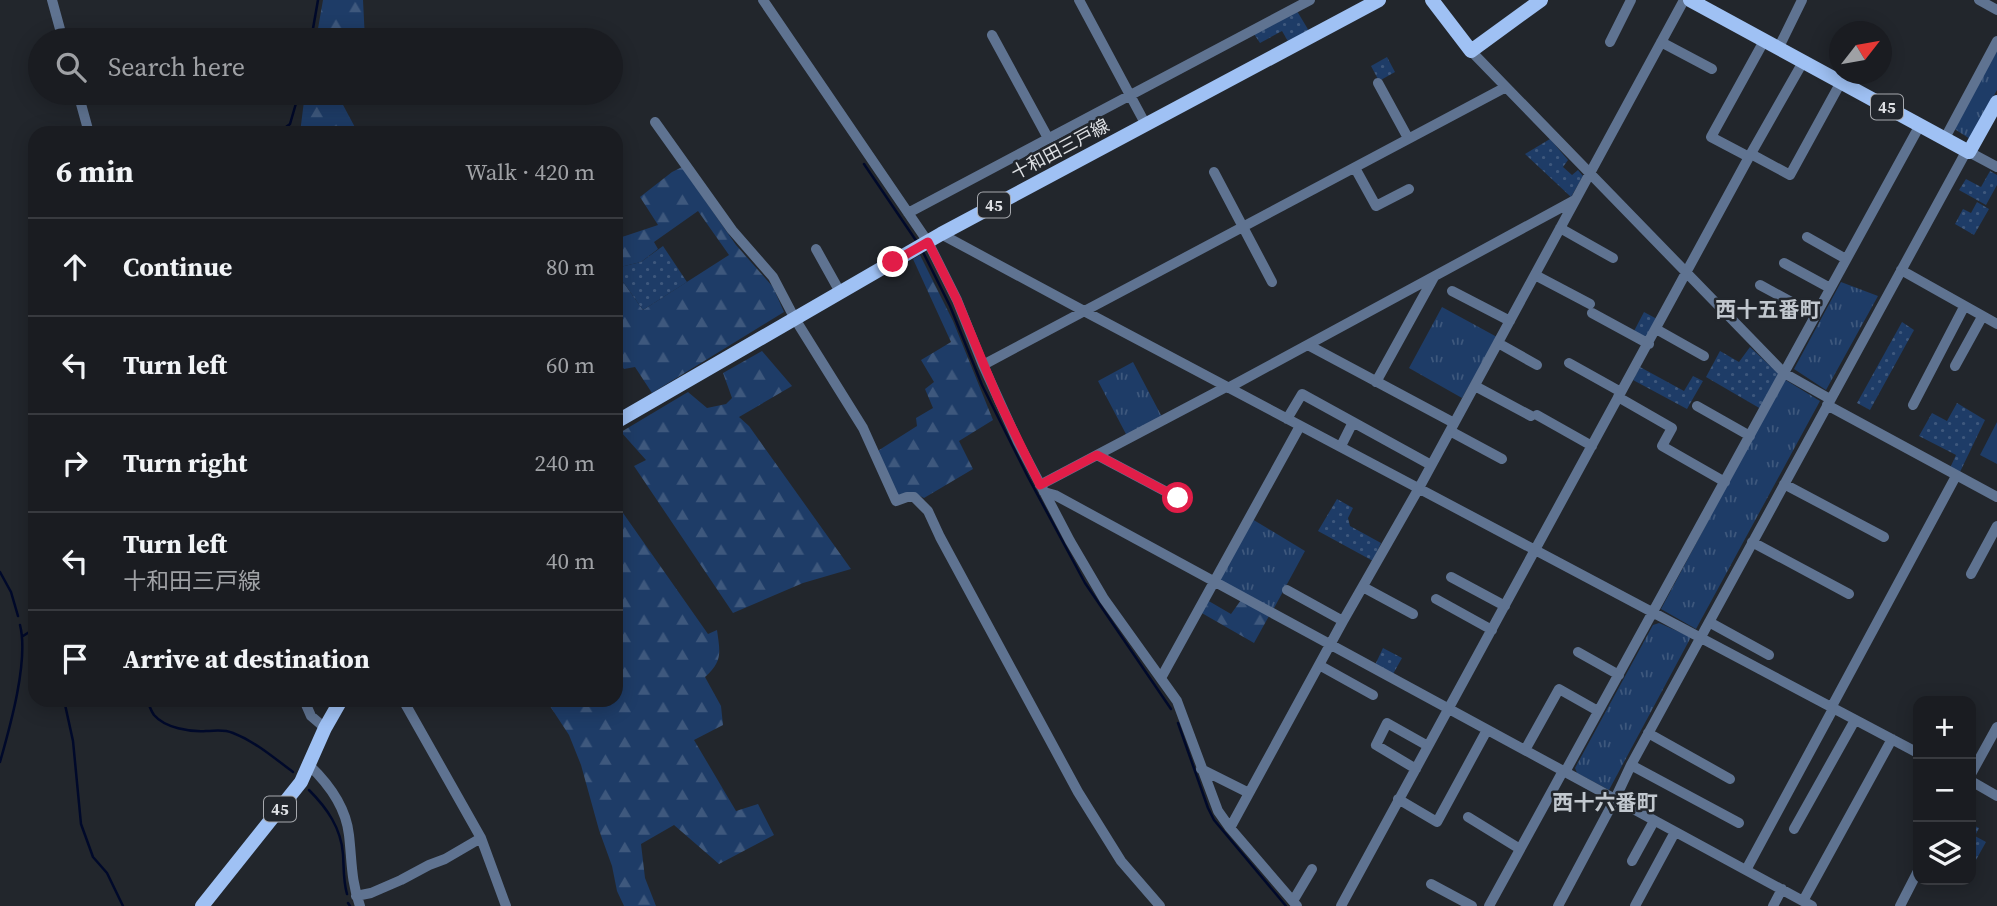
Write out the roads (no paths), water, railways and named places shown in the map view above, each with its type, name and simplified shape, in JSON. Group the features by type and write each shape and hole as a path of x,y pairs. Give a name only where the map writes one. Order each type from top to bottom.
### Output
{"main road":[{"name":"十和田三戸線","path":"623,418 941,234 1379,0"},
{"path":"1432,0 1471,51 1541,0"},
{"name":"45","path":"1690,0 1829,76"},
{"name":"45","path":"1845,84 1968,151"},
{"path":"1968,151 1997,102"},
{"name":"45","path":"202,906 301,782 337,707"}],"street":[{"path":"52,0 60,28"},
{"path":"763,0 928,242 1042,489 1087,572 1161,678 1181,712 1214,804 1230,828 1295,903 1312,869"},
{"path":"908,213 1310,0"},
{"path":"1609,42 1631,0"},
{"path":"1230,828 1475,386 1684,0"},
{"path":"1778,49 1802,0"},
{"path":"1979,0 1997,10"},
{"path":"1083,1 1146,125"},
{"path":"992,35 1048,138"},
{"path":"1764,41 1711,137 1790,175 1840,84"},
{"path":"1945,138 1997,41"},
{"path":"1661,42 1712,69"},
{"path":"1471,51 1784,373 1956,476 1997,497"},
{"path":"1340,906 1803,62"},
{"path":"1378,83 1408,138"},
{"path":"983,365 1506,87"},
{"path":"81,105 87,126"},
{"path":"655,122 733,230 773,277 795,319 863,428 896,501 914,497 928,511 1078,792 1121,861 1160,906"},
{"path":"1489,906 1654,613 1920,125"},
{"path":"1558,906 1648,733 1968,151 1997,167"},
{"path":"1355,168 1376,206 1409,189"},
{"path":"1214,172 1272,282"},
{"path":"1042,489 1097,455 1575,201"},
{"path":"1560,228 1613,258"},
{"path":"941,234 1913,750"},
{"path":"1807,237 1846,259"},
{"path":"816,249 840,292"},
{"path":"1784,263 1830,288"},
{"path":"1901,270 1997,324"},
{"path":"1535,275 1649,344"},
{"path":"1376,382 1434,278"},
{"path":"1760,285 1815,315"},
{"path":"1452,291 1510,321"},
{"path":"1913,405 1964,307"},
{"path":"1955,366 1982,317"},
{"path":"1657,329 1704,356"},
{"path":"1498,343 1537,365"},
{"path":"1308,345 1376,382 1502,459"},
{"path":"1569,363 1672,428 1662,446 1725,482"},
{"path":"1475,386 1592,446"},
{"path":"1287,419 1302,394 1431,465"},
{"path":"1697,406 1750,436"},
{"path":"1341,446 1353,422"},
{"path":"1161,678 1300,426"},
{"path":"1097,455 1178,498"},
{"path":"1746,870 1956,476"},
{"path":"1784,484 1884,537"},
{"path":"1042,489 1808,903 1892,739"},
{"path":"1971,574 1997,526"},
{"path":"1752,542 1849,594"},
{"path":"1451,577 1505,606"},
{"path":"1363,587 1413,614"},
{"path":"1287,590 1343,621"},
{"path":"1436,599 1492,630"},
{"path":"1709,622 1769,655"},
{"path":"1578,652 1619,675"},
{"path":"1320,665 1373,695"},
{"path":"1525,750 1559,689 1598,711"},
{"path":"307,707 311,716 325,728"},
{"path":"407,707 481,838 506,906"},
{"path":"1794,829 1855,720"},
{"path":"1416,769 1376,745 1387,723 1427,746"},
{"path":"1976,765 1997,727"},
{"path":"1398,799 1437,822 1486,730"},
{"path":"1648,733 1730,779"},
{"path":"309,765 331,789 346,819 352,879 358,901 445,859 481,838"},
{"path":"1631,765 1739,823"},
{"path":"1201,769 1249,793"},
{"path":"1976,785 1997,796"},
{"path":"1468,817 1520,849"},
{"path":"1632,860 1654,821"},
{"path":"1635,906 1675,832"},
{"path":"1900,906 1913,881"},
{"path":"1431,884 1472,906"},
{"path":"1773,906 1782,890"}],"waterway":[{"path":"313,28 318,0"},
{"path":"287,126 296,105"},
{"path":"864,164 917,242"},
{"path":"923,252 950,306 982,385 1085,583 1171,709"},
{"path":"0,572 11,592 18,616"},
{"path":"0,762 20,674 20,625"},
{"path":"23,636 28,633"},
{"path":"66,707 73,741 81,824 93,857 107,873 123,906"},
{"path":"150,707 154,715 171,726 185,730 233,733 257,746 293,772"},
{"path":"1178,723 1214,820 1286,906"},
{"path":"309,790 322,804 336,827 342,845 347,894"}],"district":[{"name":"西十五番町","path":"1768,309"},
{"name":"西十六番町","path":"1605,802"}]}
